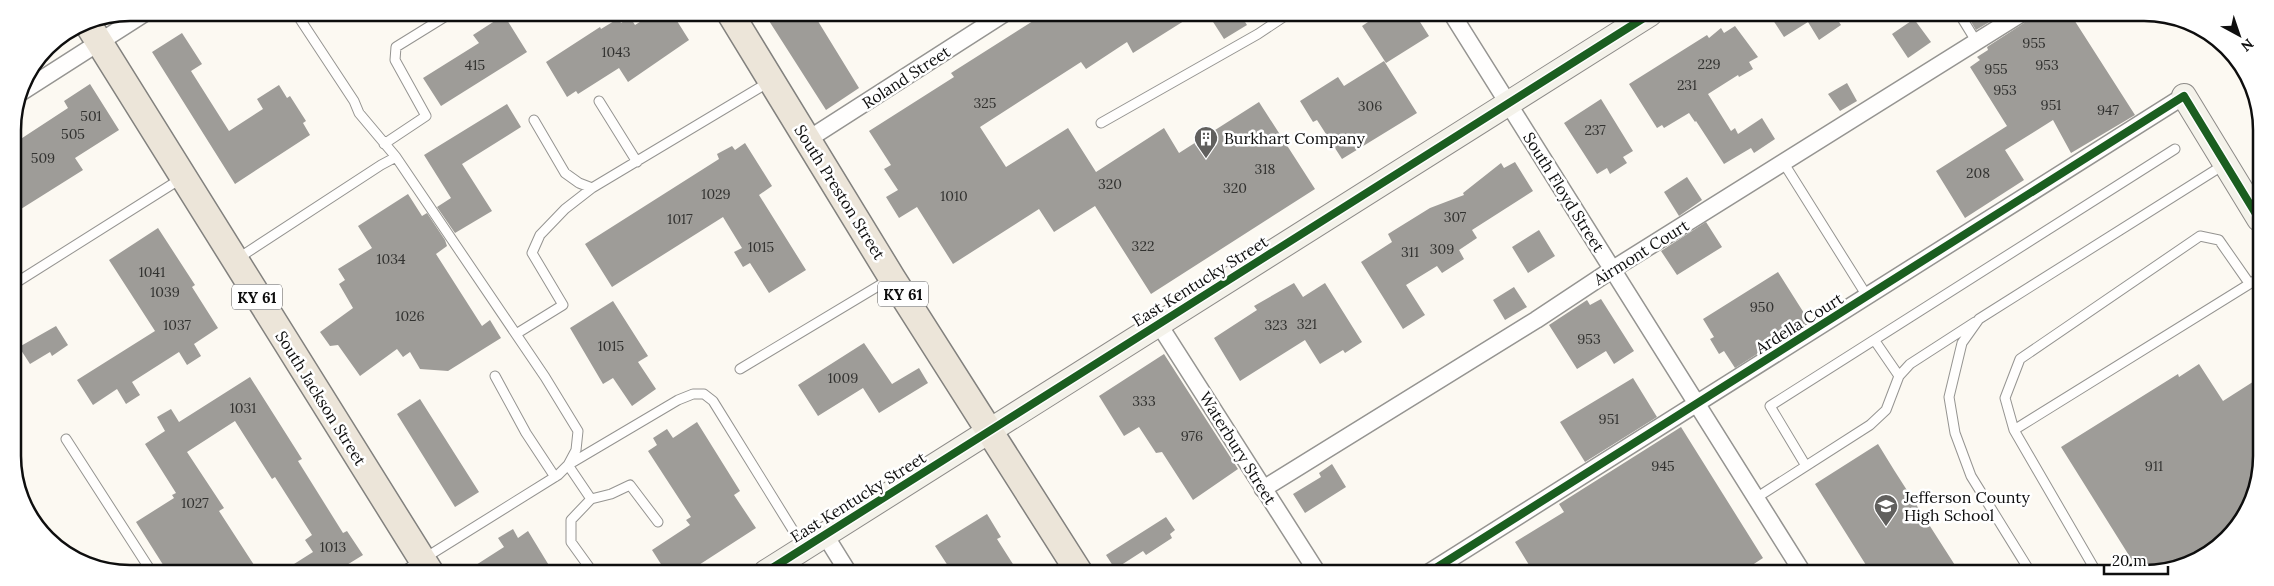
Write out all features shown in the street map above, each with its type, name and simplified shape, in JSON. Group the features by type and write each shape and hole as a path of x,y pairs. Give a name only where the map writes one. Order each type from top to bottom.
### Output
{"main road":[{"name":"South Preston Street","path":"735,21 892,278 1075,565"},
{"name":"South Jackson Street","path":"92,32 235,261 417,565"}],"street":[{"name":"Roland Street","path":"807,140 994,21"},
{"name":"South Floyd Street","path":"1456,21 1756,498 1795,565"},
{"name":"East Kentucky Street","path":"777,565 1639,21"},
{"name":"Airmont Court","path":"1263,488 1536,320 1613,269 2009,21"},
{"path":"32,83 92,32 118,22"},
{"path":"2184,96 2253,209"},
{"name":"Ardella Court","path":"1439,565 2184,96"},
{"name":"Waterbury Street","path":"1158,323 1312,565"},
{"path":"824,535 843,565"}],"lane":[{"path":"301,21 354,101 359,113 396,157 545,377 578,431 576,450 568,465"},
{"path":"384,144 426,116 395,60 396,47 437,21"},
{"path":"1101,123 1278,21"},
{"path":"1964,21 1976,41"},
{"path":"516,334 563,304 532,253 540,235 565,209 592,188 771,81"},
{"path":"600,101 637,162"},
{"path":"534,120 565,173 592,188"},
{"path":"1806,466 1770,406 1875,341 2175,148"},
{"path":"235,261 396,157"},
{"path":"1783,162 1867,296"},
{"path":"1756,498 1870,425 1886,410 1899,376 1910,364 2225,164"},
{"path":"21,280 183,178"},
{"path":"2092,565 2014,430 2005,398 2020,359 2200,236 2219,240 2249,283"},
{"path":"740,369 892,278"},
{"path":"2014,430 2253,281"},
{"path":"1979,319 1962,343 1950,397 1955,433 1971,476 2026,565"},
{"path":"1875,341 1899,376"},
{"path":"494,376 526,433 555,477"},
{"path":"423,565 555,477 568,465 678,400 693,394 704,394 713,401 804,548"},
{"path":"66,439 146,565"},
{"path":"568,465 590,499"},
{"path":"588,565 571,542 571,520 590,499 611,494 630,486 658,522"}],"building":[{"path":"495,21 508,21 527,52 441,106 423,78 479,43 473,35"},
{"path":"614,21 620,21 621,23 632,21 635,25 641,21 677,21 689,40 628,82 619,68 578,94 576,91 567,97 546,62 600,27 601,29"},
{"path":"769,21 818,21 859,88 826,110"},
{"name":"Burkhart Company","path":"1033,21 1184,21 1133,53 1127,42 1086,69 1081,62 980,127 1006,167 1068,128 1096,172 1164,128 1179,153 1259,102 1315,189 1151,294 1095,206 1054,232 1039,209 953,264 917,207 899,218 886,197 898,190 884,169 891,165 869,131 954,77 951,73"},
{"path":"1212,21 1244,21 1247,25 1224,39"},
{"path":"1370,21 1419,21 1429,36 1386,63 1362,26"},
{"path":"1774,21 1838,21 1841,25 1819,40 1808,22 1784,37"},
{"path":"1911,21 1915,21 1931,42 1908,58 1892,34"},
{"path":"1971,21 1991,21 1976,30"},
{"path":"2025,21 2075,21 2135,115 2071,153 2053,120 2005,150 2024,180 1965,218 1936,171 2007,126 1970,67 1980,60 1977,57 1988,50 1987,47"},
{"path":"1735,26 1758,57 1749,62 1753,69 1739,77 1738,75 1708,94 1731,131 1735,128 1738,134 1762,118 1775,139 1754,153 1751,148 1724,164 1689,113 1664,128 1662,125 1657,128 1629,84 1707,35 1709,38 1721,28 1724,33"},
{"path":"182,33 202,64 191,71 229,131 263,109 257,99 279,85 287,98 290,96 306,121 303,123 310,135 235,184 152,52"},
{"path":"1384,61 1417,113 1342,159 1317,120 1313,122 1300,101 1338,77 1344,86"},
{"path":"1847,83 1857,101 1840,111 1828,94"},
{"path":"90,84 119,130 75,158 83,170 21,209 21,139 68,108 64,101"},
{"path":"1601,99 1633,151 1623,157 1627,163 1610,174 1607,168 1597,174 1564,123"},
{"path":"507,104 521,127 462,164 492,211 455,233 437,207 451,198 424,155"},
{"path":"745,143 772,186 759,195 806,270 769,293 750,263 743,267 734,252 742,248 723,217 612,287 585,244 719,159 717,154 732,146 735,150"},
{"path":"1515,162 1533,191 1472,230 1477,238 1459,250 1464,259 1442,273 1437,266 1406,285 1425,315 1403,329 1361,262 1392,242 1388,234 1430,208 1464,195 1463,193 1501,163 1504,168"},
{"path":"1687,177 1702,200 1679,216 1664,192"},
{"path":"408,194 422,216 427,213 445,240 447,246 436,254 482,326 490,320 501,338 448,371 420,369 410,352 403,357 397,349 360,376 338,345 330,346 320,332 353,308 339,284 345,280 338,269 372,248 358,226"},
{"path":"1706,222 1722,247 1677,275 1661,251"},
{"path":"158,228 195,285 192,287 218,328 194,344 201,356 187,365 179,352 132,382 140,395 126,404 117,389 93,405 77,380 155,331 109,260"},
{"path":"1539,230 1555,256 1528,273 1512,247"},
{"path":"1778,272 1809,321 1735,368 1724,351 1719,354 1710,339 1714,337 1703,319"},
{"path":"1294,283 1303,297 1325,283 1362,342 1345,353 1343,350 1320,364 1305,340 1240,381 1214,338 1257,310 1254,306"},
{"path":"1514,287 1527,307 1505,320 1493,300"},
{"path":"1601,299 1634,351 1614,364 1606,351 1577,369 1549,325 1587,300 1590,305"},
{"path":"613,301 648,356 638,362 656,389 632,406 613,378 603,384 570,328"},
{"path":"56,326 68,345 52,356 50,352 30,364 21,350 21,346"},
{"path":"864,343 892,384 919,368 928,383 879,413 863,388 818,416 798,385"},
{"path":"1164,354 1238,469 1193,500 1162,452 1156,453 1139,427 1124,436 1099,396"},
{"path":"2199,364 2223,401 2253,382 2253,463 2251,477 2238,510 2226,528 2216,538 2198,550 2172,561 2151,565 2135,565 2061,447 2178,374 2179,377"},
{"path":"250,377 302,459 298,461 343,533 347,531 363,555 347,565 292,565 313,552 305,540 312,535 275,477 272,479 235,421 187,452 224,508 219,511 254,565 163,565 136,522 174,498 172,495 176,493 145,444 165,431 157,417 171,409 179,422"},
{"path":"1633,378 1657,417 1585,462 1560,422"},
{"path":"420,399 479,492 455,507 397,414"},
{"path":"697,422 740,491 734,495 756,528 699,565 662,565 652,550 690,525 686,520 691,517 648,451 657,445 653,438 667,429 673,438"},
{"path":"1681,427 1763,558 1752,565 1529,565 1515,542 1564,512 1559,504"},
{"name":"Jefferson County High School","path":"1878,444 1955,565 1866,565 1815,484"},
{"path":"1332,464 1346,487 1305,513 1293,494 1321,477 1319,473"},
{"path":"987,514 1001,537 997,539 1014,565 947,565 935,546"},
{"path":"1166,517 1175,530 1170,534 1172,538 1146,555 1143,551 1121,565 1112,565 1106,555"},
{"path":"513,529 518,538 528,531 549,565 476,565 504,547 498,538"}],"cycle path":[{"path":"777,565 1639,21"},
{"path":"1441,565 2184,96 2253,209"}],"place":[{"name":"Burkhart Company","path":"1206,159"},
{"name":"Jefferson County High School","path":"1886,527"}]}
